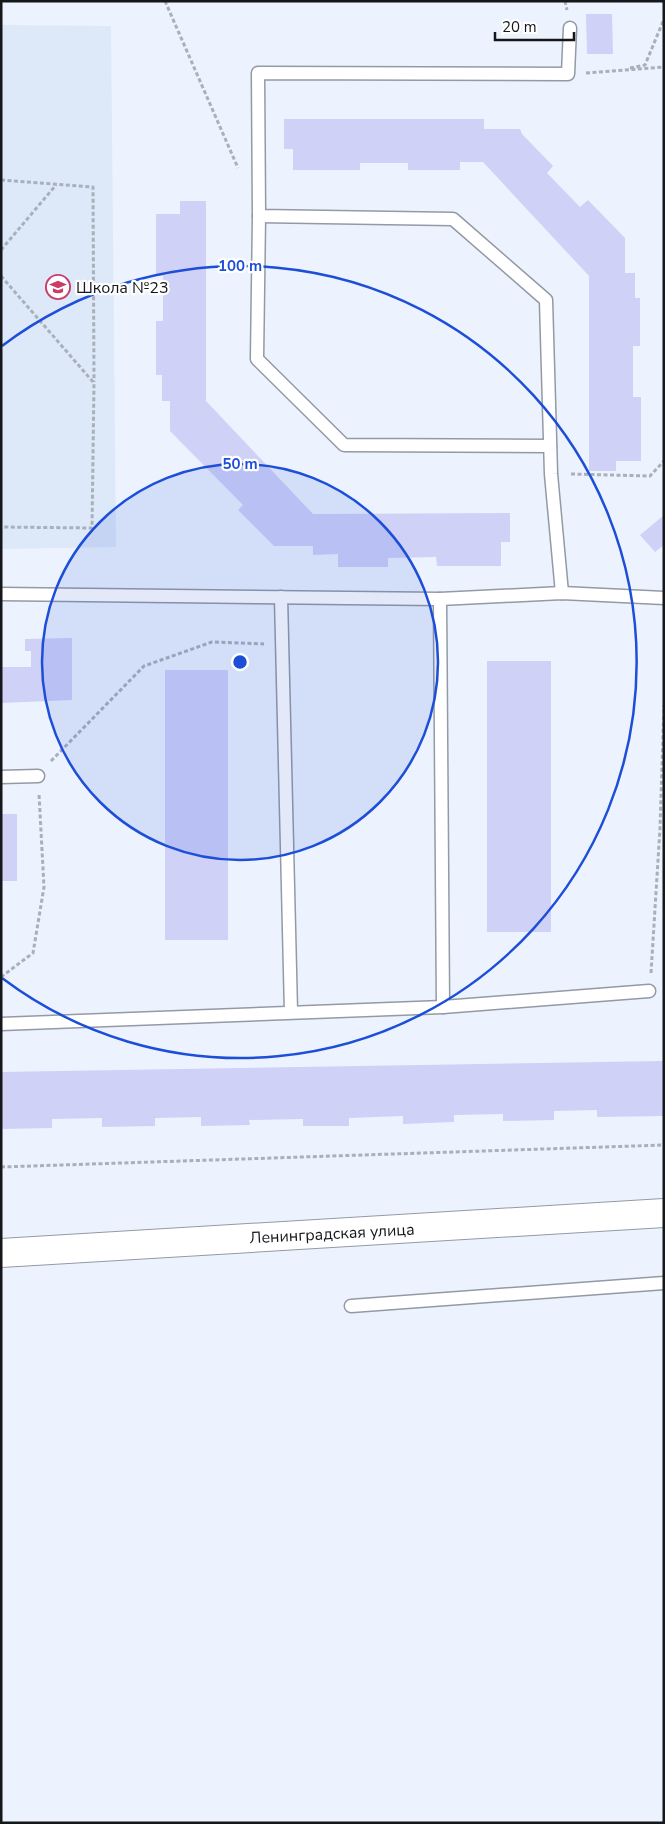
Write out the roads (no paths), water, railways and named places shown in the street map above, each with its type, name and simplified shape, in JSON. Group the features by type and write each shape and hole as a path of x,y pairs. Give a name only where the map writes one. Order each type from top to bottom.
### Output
{"street":[{"name":"Ленинградская улица","path":"1,1253 664,1213"}],"lane":[{"path":"550,446 344,445 257,359 259,216 258,72 568,74 570,28"},
{"path":"259,216 453,219 546,300 551,474 562,593"},
{"path":"1,594 440,599 562,593 664,598"},
{"path":"281,597 291,1012"},
{"path":"440,599 443,1007"},
{"path":"1,777 38,776"},
{"path":"1,1024 443,1007 649,991"},
{"path":"351,1306 664,1283"}],"place":[{"name":"Школа №23","path":"58,287"}]}
